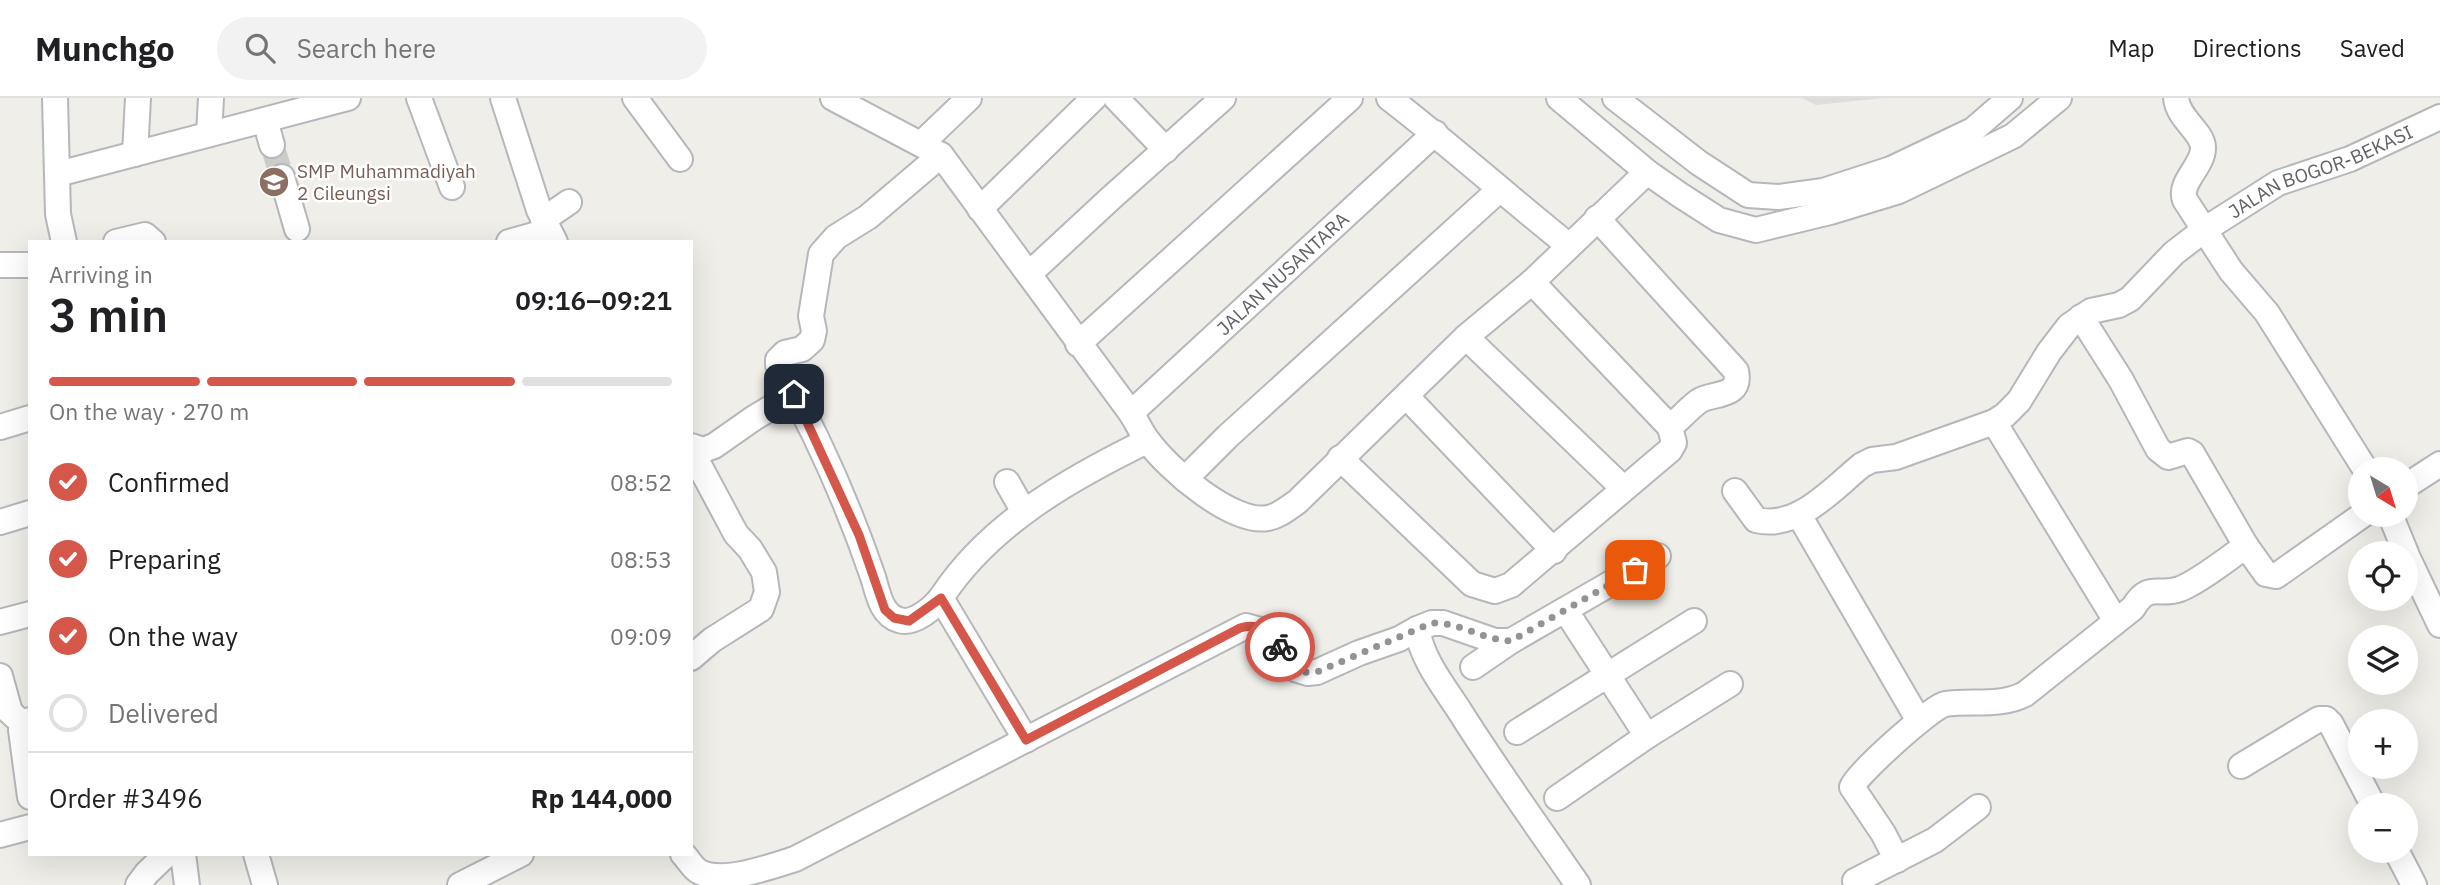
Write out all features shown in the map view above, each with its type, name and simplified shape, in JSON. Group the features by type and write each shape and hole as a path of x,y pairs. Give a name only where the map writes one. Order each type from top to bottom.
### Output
{"street":[{"path":"55,98 58,214 64,240"},
{"path":"135,155 138,98"},
{"path":"209,134 211,98"},
{"path":"58,174 209,134 278,111 348,98"},
{"path":"419,98 452,187"},
{"path":"503,98 549,231"},
{"path":"635,98 680,159"},
{"path":"833,98 931,149 1030,274 1078,344 1131,413 1147,441 1171,467 1233,513 1248,518 1265,519 1276,516 1297,502 1466,337 1532,282 1597,218 1640,166 1652,128"},
{"path":"969,98 931,149 868,217 836,237 821,254 811,316 814,331 812,340 807,346 785,353 778,360 778,365 859,535 885,610 894,618 909,621 941,598 964,566 1024,512 1147,441"},
{"path":"980,209 1094,98"},
{"path":"1116,98 1166,150"},
{"path":"1030,274 1223,98"},
{"path":"1078,344 1350,98"},
{"path":"1389,98 1569,245"},
{"path":"1559,98 1640,166 1680,195 1719,220 1756,230 1827,201 1973,130 2010,98"},
{"path":"1615,98 1699,163 1748,195 1827,201 1899,191 1962,163 2013,136 2059,98"},
{"path":"2176,98 2181,114 2202,141 2203,148 2183,195 2231,271 2267,313 2357,457"},
{"path":"272,145 278,111"},
{"name":"JALAN BOGOR-BEKASI","path":"2081,317 2102,307 2119,305 2130,299 2174,253 2204,230 2278,184 2350,159 2440,117"},
{"name":"JALAN NUSANTARA","path":"1131,413 1435,133"},
{"path":"1680,195 1699,163"},
{"path":"282,177 297,229"},
{"path":"1185,478 1499,190"},
{"path":"516,240 549,231 569,202"},
{"path":"1597,218 1736,371 1738,379 1734,386 1716,397 1702,398 1670,427"},
{"path":"124,240 145,235 151,240"},
{"path":"0,265 28,265"},
{"path":"1340,458 1472,584 1487,590 1504,589 1511,585 1555,551 1623,488 1670,450 1674,443 1670,427 1532,282"},
{"path":"1735,491 1756,520 1775,522 1799,515 1872,460 1896,457 1994,422 2019,401 2049,352 2069,326 2081,317 2121,380 2158,449 2168,457 2188,451 2192,453 2266,575 2276,576 2348,525"},
{"path":"1466,337 1623,488"},
{"path":"693,448 703,450 714,446 794,394"},
{"path":"1407,397 1555,551"},
{"path":"0,427 28,419"},
{"path":"1994,422 2116,621"},
{"path":"693,452 736,534 750,549 764,572 767,592 761,609 712,640 693,656"},
{"path":"2418,478 2440,464"},
{"path":"1007,482 1024,512"},
{"path":"0,522 28,514"},
{"path":"1799,515 1919,720"},
{"path":"1897,860 1883,833 1852,788 1854,782 1919,720 1943,704 2008,702 2025,694 2133,608 2142,595 2178,590 2246,546"},
{"path":"1474,667 1511,641 1658,556"},
{"path":"2418,578 2440,625"},
{"path":"941,598 1026,740"},
{"path":"1566,611 1647,736"},
{"path":"0,622 28,615"},
{"path":"1517,732 1694,621"},
{"path":"685,856 697,871 717,880 755,872 795,859 1247,626 1268,632 1295,669 1308,673 1317,672 1399,639 1432,623 1443,623 1495,641 1511,641"},
{"path":"1417,629 1419,644 1433,670 1577,885"},
{"path":"0,676 10,712 26,721 21,730 28,782"},
{"path":"1557,798 1647,736 1730,684"},
{"path":"2241,766 2319,719 2326,719 2367,793"},
{"path":"1852,884 1935,840 1978,807"},
{"path":"0,835 28,828"},
{"path":"138,885 146,873 165,856"},
{"path":"183,856 187,885"},
{"path":"257,856 265,885"},
{"path":"460,885 517,856"},
{"path":"2403,863 2414,885"}],"shaded area":[{"path":"1802,98 1884,98 1816,105"}],"tunnel":[{"path":"272,145 282,177"}],"way so far":[{"path":"1280,647 1295,669 1308,673 1317,672 1399,639 1432,623 1443,623 1495,641 1511,641 1635,570"}],"place":[{"name":"SMP Muhammadiyah 2 Cileungsi","path":"274,182"}],"route":[{"path":"794,394 859,535 885,610 894,618 909,621 941,598 1026,740 1240,628 1250,626 1262,629 1268,632 1280,647"}]}
